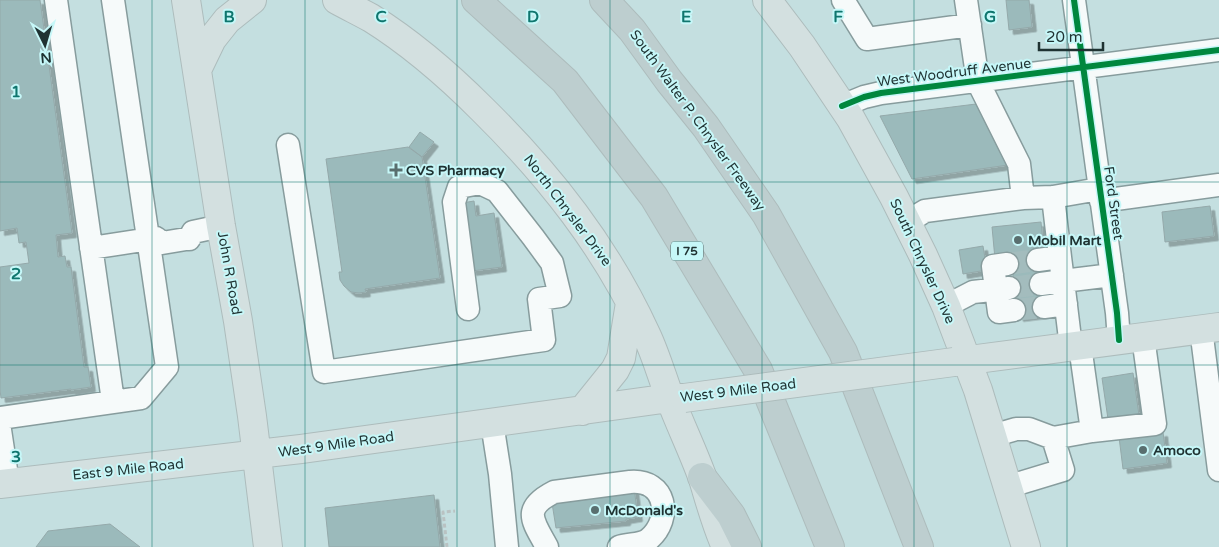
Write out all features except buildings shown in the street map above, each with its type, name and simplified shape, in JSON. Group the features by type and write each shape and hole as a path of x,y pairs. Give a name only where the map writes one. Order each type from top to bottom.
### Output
{"highway":[{"name":"I 75","path":"476,0 565,82 654,197 758,370 830,547"},
{"name":"South Walter P. Chrysler Freeway","path":"604,0 632,30 669,81 706,126 766,214 842,352 919,547"},
{"path":"702,477 731,515 747,547"}],"main road":[{"name":"John R Road","path":"186,0 221,226 238,321 268,547"},
{"path":"197,70 212,39 227,20 252,0"},
{"name":"North Chrysler Drive","path":"338,0 372,19 431,62 464,91 503,129 547,178 595,242 616,274 677,398 718,529 726,547"},
{"name":"South Chrysler Drive","path":"767,0 802,46 842,106 866,145 924,255 946,306 961,361 978,390 1026,547"},
{"path":"582,411 615,370 621,358 630,304"},
{"name":"West 9 Mile Road","path":"257,455 1210,328"},
{"name":"East 9 Mile Road","path":"4,484 257,455"}],"street":[{"path":"56,0 113,401"},
{"path":"0,418 141,398 167,368 152,239 144,217 113,0"},
{"path":"843,0 867,39 970,25"},
{"path":"966,0 978,82 1019,164 1023,198"},
{"name":"Ford Street","path":"1074,0 1112,275 1155,424 1092,431"},
{"name":"West Woodruff Avenue","path":"842,106 864,97 881,93 1219,50"},
{"path":"288,145 324,372 544,340 539,299 560,296 552,263 497,191 480,183 459,187 454,202 468,309"},
{"path":"907,222 925,211 1023,198 1100,195 1219,185"},
{"path":"992,436 1016,429 1029,428 1053,438 1092,431 1075,346 1055,306 1052,282 1060,257 1053,197"},
{"path":"91,248 152,239 160,231 188,227 193,232 221,226"},
{"path":"1038,260 1060,257"},
{"path":"1006,264 993,266 1003,288 999,312 1014,310"},
{"path":"1052,282 1112,275"},
{"path":"946,306 973,292 1003,288"},
{"path":"1210,328 1219,470"},
{"path":"492,423 500,474 507,547"},
{"path":"0,430 4,484"},
{"path":"1007,487 1063,470 1053,438"},
{"path":"547,547 533,517 533,511 544,497 554,492 630,482 639,481 649,484 654,488 661,500 664,512 663,518 648,540 619,547"}],"path":[{"path":"447,547 443,512 455,511"}],"tunnel":[{"path":"1007,264 1038,260"},
{"path":"1010,288 1041,284"},
{"path":"1014,310 1044,307"}],"cycle path":[{"path":"1074,0 1117,313 1119,340"},
{"path":"842,106 864,97 881,93 1219,50"}],"place":[{"name":"CVS Pharmacy","path":"396,170"},
{"name":"Mobil Mart","path":"1018,240"},
{"name":"Amoco","path":"1143,450"},
{"name":"McDonald's","path":"595,510"}]}
